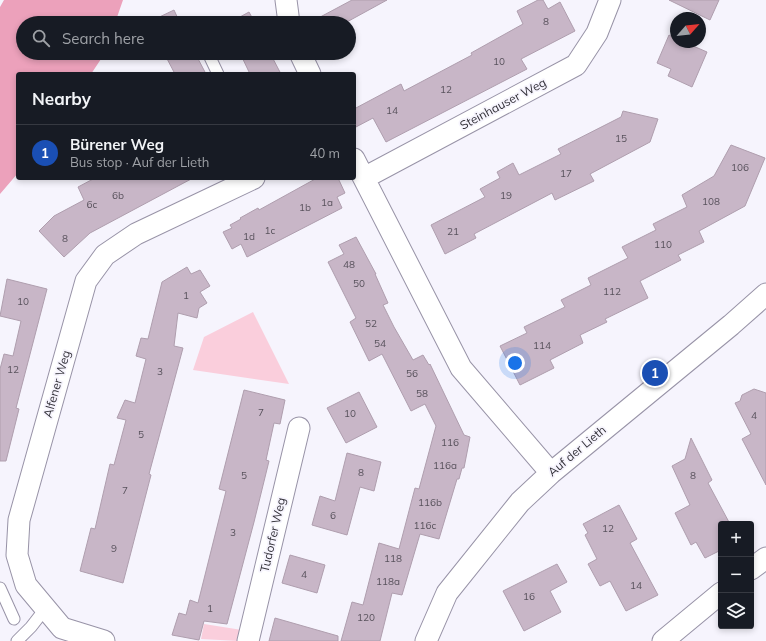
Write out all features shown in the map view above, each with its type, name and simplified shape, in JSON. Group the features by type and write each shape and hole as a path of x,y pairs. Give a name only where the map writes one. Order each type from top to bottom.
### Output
{"street":[{"path":"286,0 288,16"},
{"name":"Steinhauser Weg","path":"364,178 576,65 597,33 610,0"},
{"path":"303,60 309,72"},
{"path":"356,163 462,368 550,473"},
{"name":"Alfener Weg","path":"104,641 62,628 26,585 17,555 19,520 86,281 105,255 136,234 250,180"},
{"name":"Auf der Lieth","path":"426,641 447,593 520,502 550,473 719,335 766,294"},
{"name":"Tudorfer Weg","path":"248,641 299,428"},
{"path":"754,567 766,558"},
{"path":"663,641 718,595"}],"lane":[{"path":"211,60 217,72"},
{"path":"0,588 14,619"},
{"path":"17,641 32,627 45,609"}],"shaded area":[{"path":"4,0 123,0 117,16 16,16 16,60 100,60 92,72 16,72 16,175 0,194 0,7"},
{"path":"253,312 289,384 193,370 204,337"},
{"path":"204,624 242,630 239,641 201,639"}],"building":[{"path":"352,0 387,0 356,17 322,16"},
{"path":"538,0 543,0 548,9 560,2 575,31 521,59 527,69 386,142 373,118 356,127 356,108 401,84 404,91 472,55 471,53 523,24 517,11"},
{"path":"669,0 719,0 710,20 706,18 706,12 694,12"},
{"path":"174,10 177,16 162,16"},
{"path":"249,12 251,16 242,16"},
{"path":"669,35 670,48 698,48 707,52 692,87 668,76 671,69 657,63"},
{"path":"168,60 199,60 205,72 174,72"},
{"path":"243,60 274,60 280,72 249,72"},
{"path":"623,111 658,119 650,142 590,174 594,181 555,200 552,193 474,234 476,238 445,254 431,225 485,197 480,189 500,178 497,172 513,163 519,175 561,154 558,149 621,117"},
{"path":"731,145 765,158 745,206 699,231 704,242 678,255 681,260 640,281 648,298 605,319 607,322 580,335 583,343 550,360 554,368 520,385 500,346 527,333 524,327 565,307 561,300 591,285 588,278 628,258 622,247 656,230 653,224 687,207 682,195 714,176"},
{"path":"91,180 189,180 90,233 64,257 39,231 54,216 84,200 78,187"},
{"path":"313,180 339,180 345,193 337,197 342,208 247,257 241,244 232,249 223,232 232,228 230,225 241,219 240,218 258,208 259,210"},
{"path":"356,237 376,274 388,303 383,305 394,327 413,360 423,355 429,365 430,364 464,435 470,437 464,468 462,468 459,479 457,479 439,539 420,534 402,595 392,593 380,641 341,641 352,602 363,605 379,543 399,549 415,488 419,489 436,426 425,404 411,411 382,354 369,361 350,322 356,318 328,262 344,254 339,245"},
{"path":"187,267 191,274 200,270 210,286 200,292 207,303 199,308 197,318 178,313 174,346 183,348 149,474 151,475 123,583 80,571 91,528 95,529 110,464 114,465 126,420 117,418 125,400 135,403 146,359 136,356 141,338 148,339 162,282"},
{"path":"7,279 47,289 16,408 19,409 6,461 0,461 0,369 4,354 13,356 21,321 0,316"},
{"path":"754,389 766,393 766,485 742,439 751,434 735,403 740,401 742,395"},
{"path":"244,390 285,400 280,424 274,423 266,460 269,461 227,624 204,621 199,640 172,635 179,613 186,615 190,600 198,603 226,491 219,489"},
{"path":"359,392 377,427 346,443 327,408"},
{"path":"691,438 712,480 708,483 728,521 718,521 718,552 705,558 696,542 691,545 675,513 690,505 672,466 685,459"},
{"path":"347,453 381,462 374,491 360,487 347,535 312,525 320,496 335,501"},
{"path":"619,505 637,539 630,543 658,595 626,611 610,581 600,586 588,564 597,559 585,535 588,533 583,524"},
{"path":"290,555 325,565 317,593 282,583"},
{"path":"557,564 567,582 550,591 561,612 524,631 503,591"},
{"path":"275,618 338,636 338,641 269,641"}],"place":[{"name":"Bürener Weg","path":"655,373"}]}
